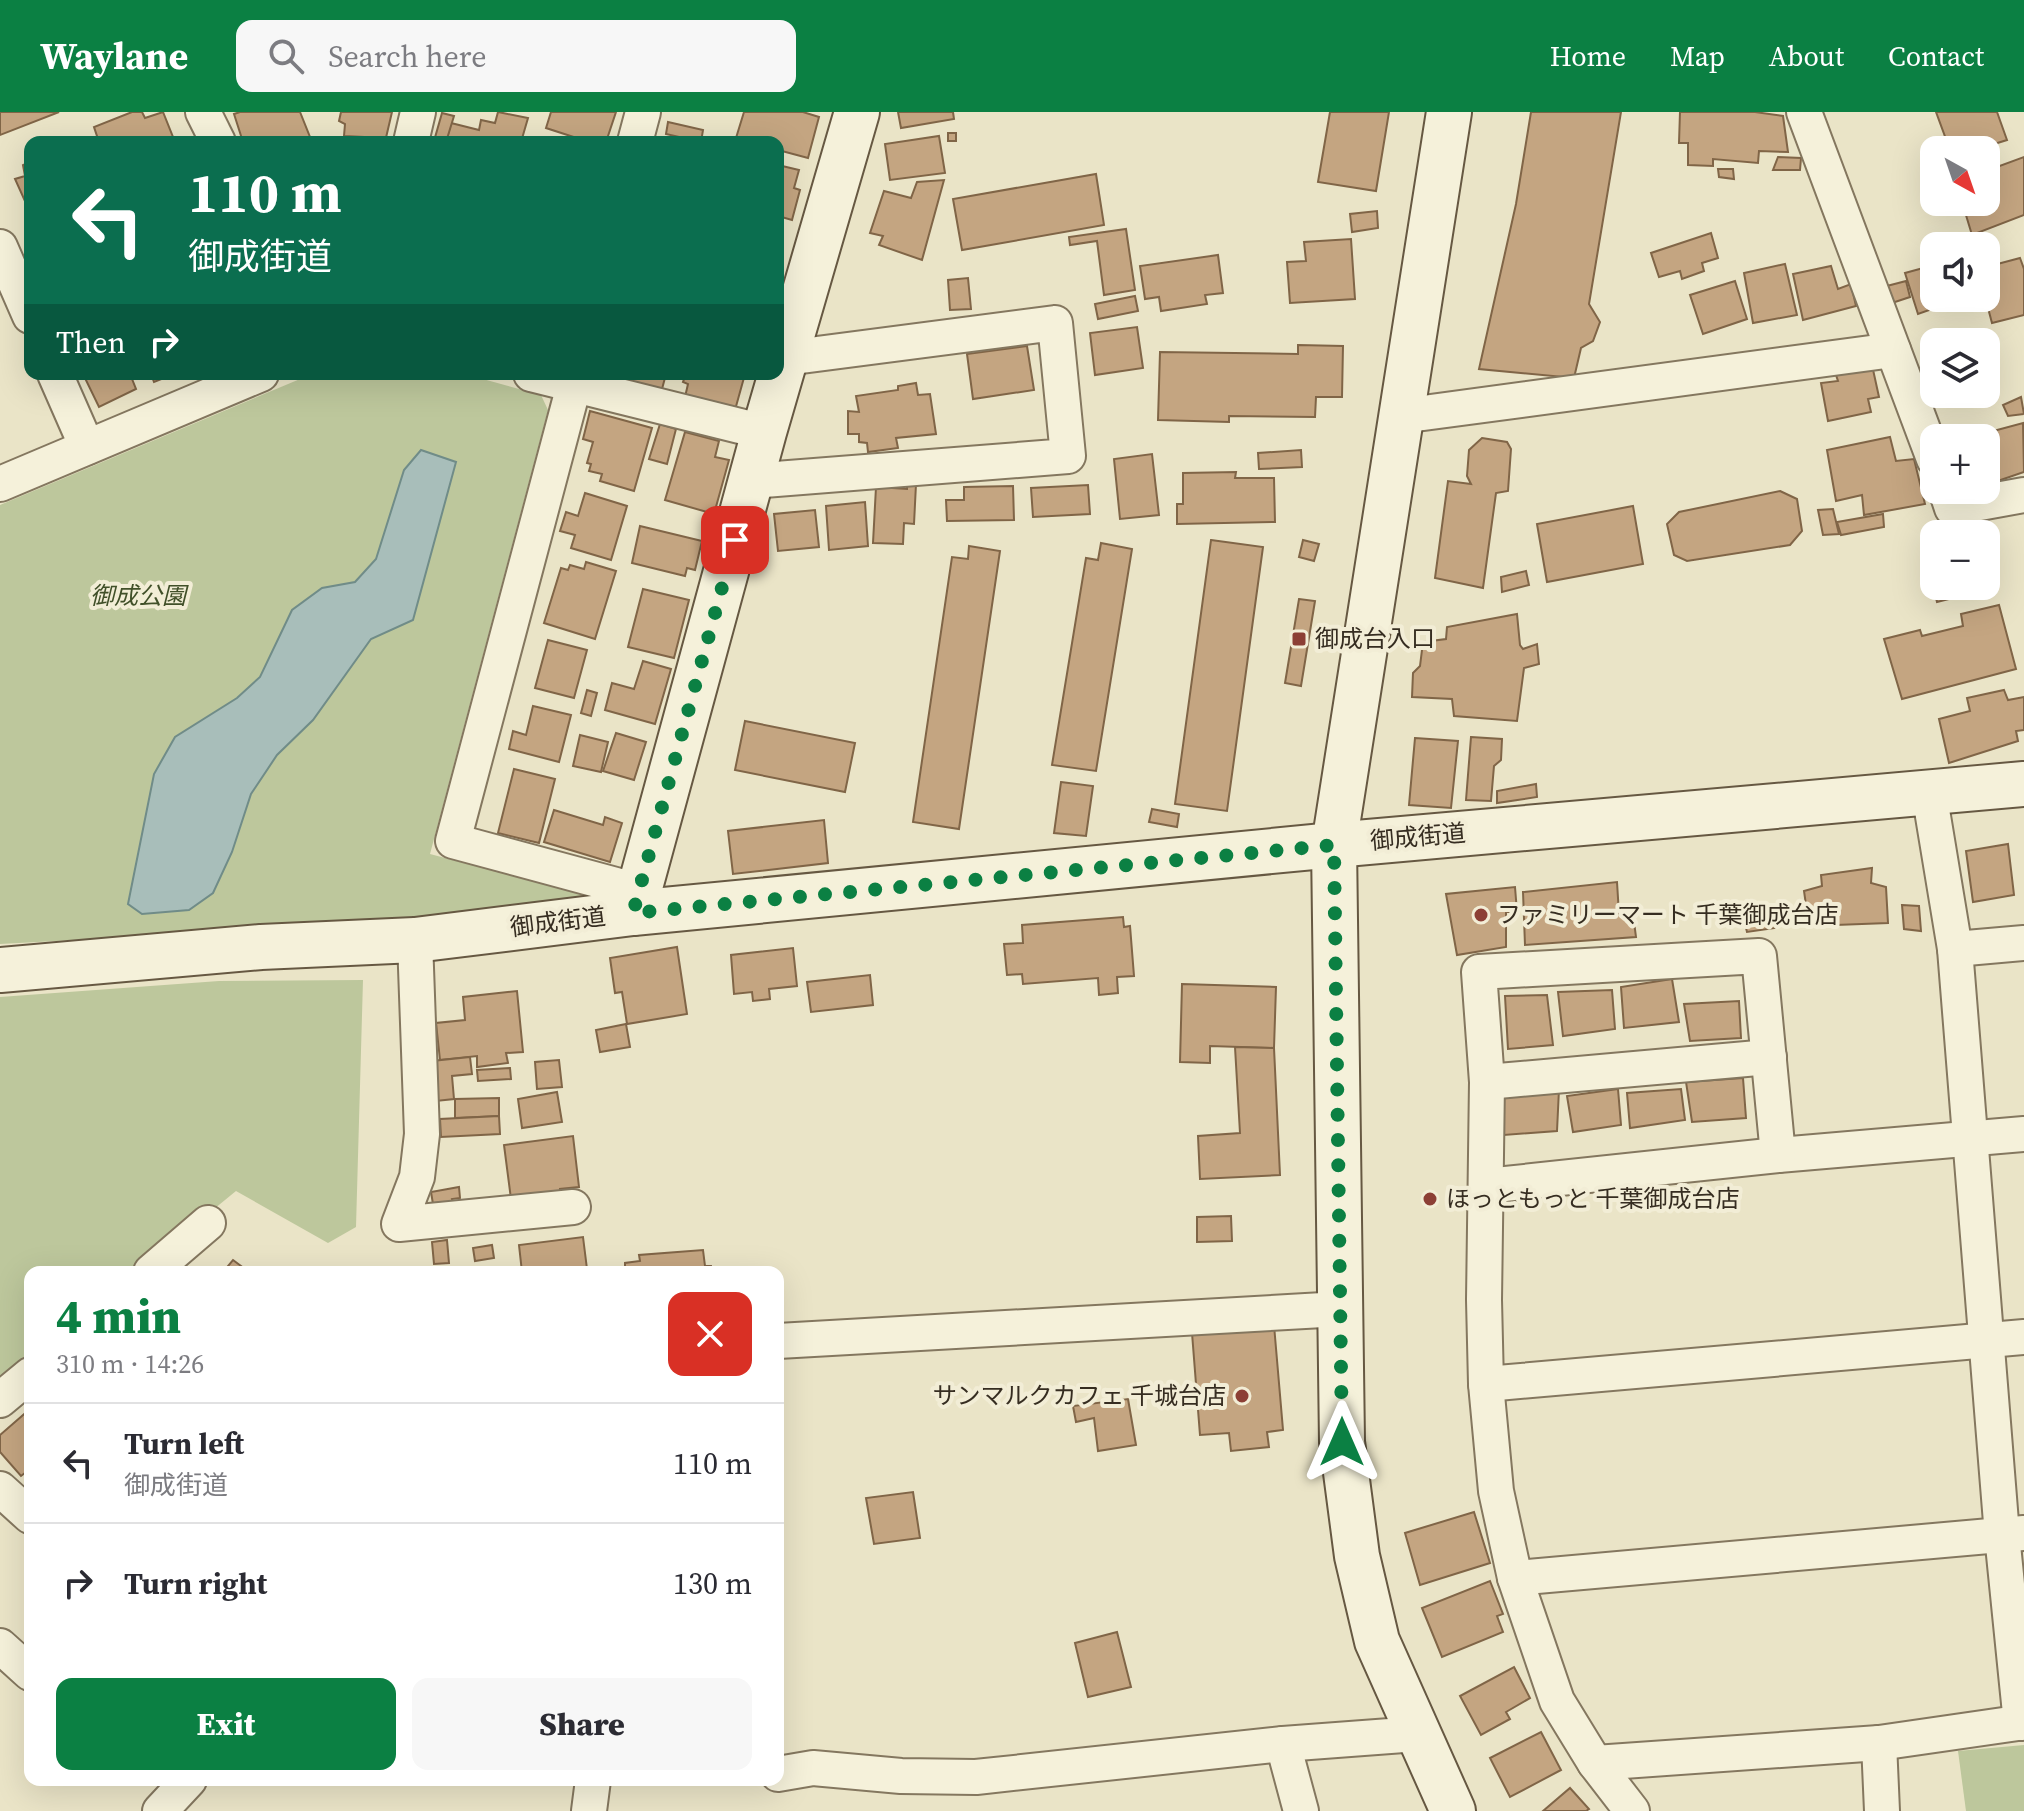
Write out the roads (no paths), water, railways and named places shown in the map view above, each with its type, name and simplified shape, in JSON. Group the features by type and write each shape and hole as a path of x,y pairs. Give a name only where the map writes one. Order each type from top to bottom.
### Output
{"street":[{"path":"203,112 215,136"},
{"path":"412,136 418,112"},
{"path":"637,136 643,112"},
{"path":"784,365 857,112"},
{"path":"1449,112 1334,845 1342,1442 1357,1556 1377,1641 1453,1811"},
{"path":"1804,112 1921,424"},
{"path":"0,247 24,302"},
{"path":"751,481 1068,456 1055,323 786,358"},
{"path":"1401,416 1893,350"},
{"path":"58,380 87,447"},
{"path":"0,484 247,380"},
{"path":"764,432 576,380 453,841 636,902 779,380"},
{"path":"2000,499 2024,495"},
{"path":"1951,504 1952,508 1974,504"},
{"name":"御成街道","path":"0,970 261,947 415,940 636,902 2024,784"},
{"path":"1595,1763 1879,1743 2023,1722 2013,1534 1986,1340 1955,949 1929,792"},
{"path":"415,940 422,1134 417,1177 399,1224 573,1207"},
{"path":"1955,949 2024,943"},
{"path":"1632,1811 1595,1763 1557,1701 1515,1578 1496,1491 1486,1384 1487,1082 1479,972 1759,956 1778,1155"},
{"path":"1487,1082 1769,1057"},
{"path":"1486,1186 1778,1155 2024,1134"},
{"path":"158,1266 208,1223"},
{"path":"784,1341 1341,1309"},
{"path":"1486,1384 2024,1337"},
{"path":"0,1400 24,1380"},
{"path":"0,1489 24,1509"},
{"path":"1515,1578 2013,1534"},
{"path":"0,1646 24,1668"},
{"path":"784,1773 813,1768 901,1776 976,1777 1283,1744 1417,1734"},
{"path":"1879,1743 1882,1811"},
{"path":"1283,1744 1301,1811"},
{"path":"589,1811 592,1786"}],"water":[{"path":"421,450 456,462 413,620 371,639 313,720 277,755 251,794 232,852 213,893 189,910 142,914 128,904 154,774 175,737 237,698 260,677 292,610 322,588 355,582 376,559 404,470"}],"place":[{"name":"御成台入口","path":"1299,639"},
{"name":"ファミリーマート 千葉御成台店","path":"1481,915"},
{"name":"ほっともっと 千葉御成台店","path":"1430,1199"},
{"name":"サンマルクカフェ 千城台店","path":"1242,1396"}],"park label":[{"name":"御成公園","path":"138,596"}]}
